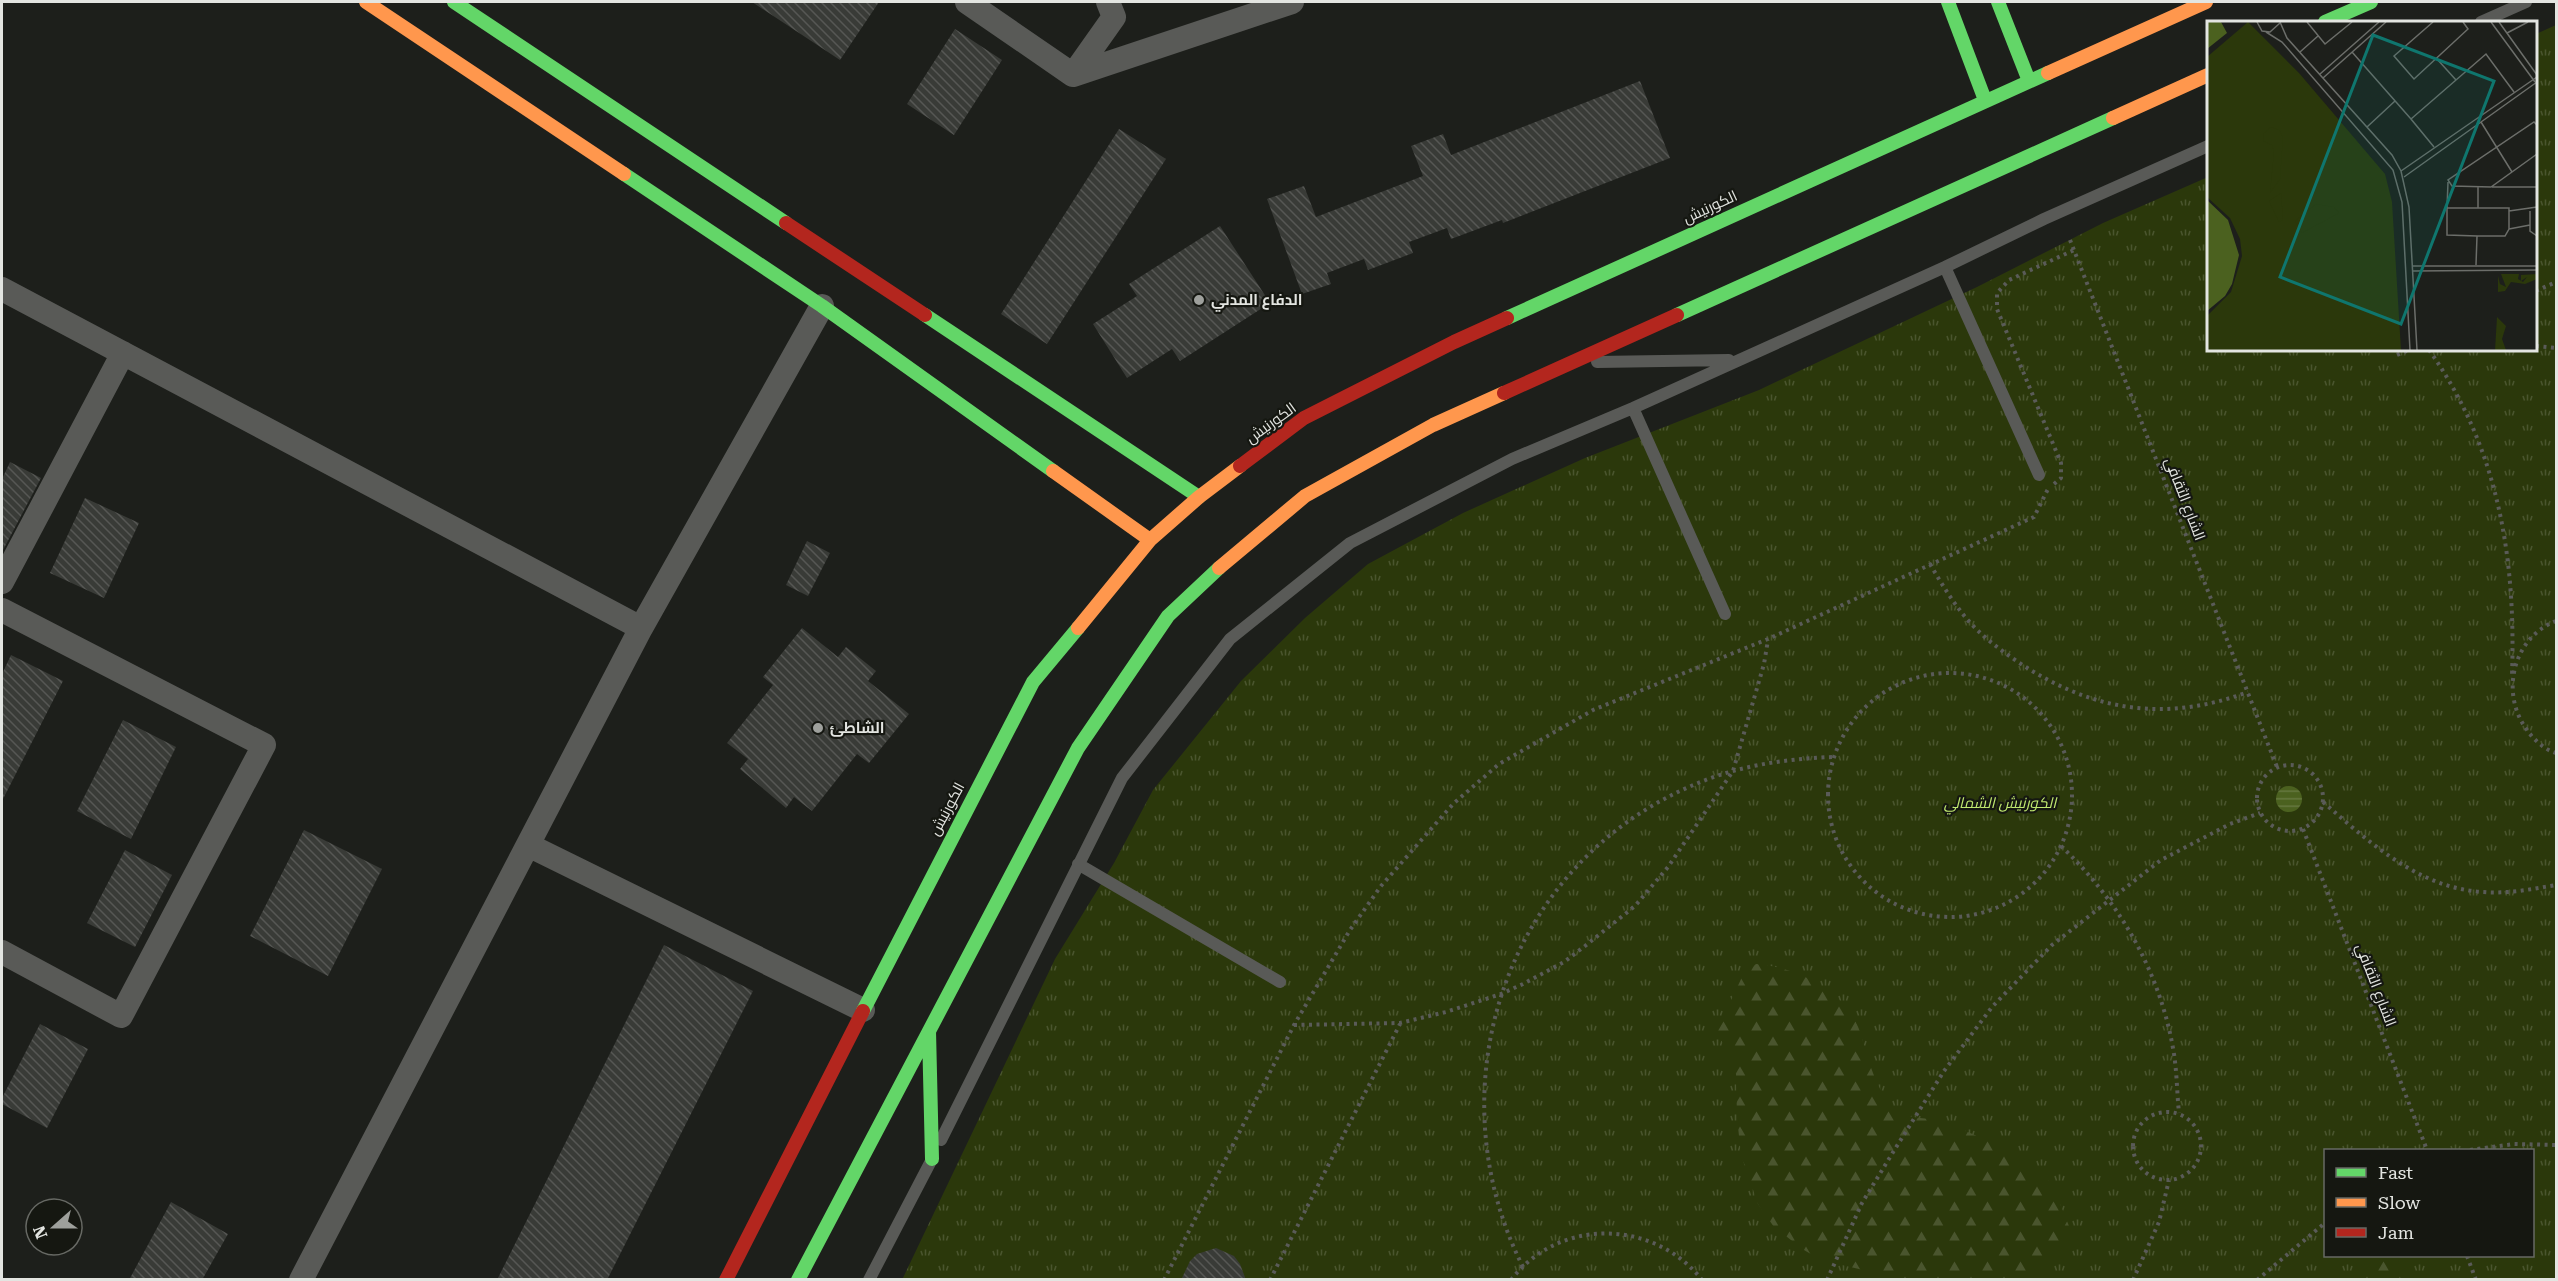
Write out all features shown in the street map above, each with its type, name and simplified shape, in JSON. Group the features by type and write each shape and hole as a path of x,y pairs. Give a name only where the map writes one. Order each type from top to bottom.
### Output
{"main road":[{"path":"366,2 822,306 1150,540"},
{"path":"454,2 1199,497"},
{"path":"1948,2 1985,100"},
{"path":"1998,2 2029,81"},
{"name":"الكورنيش","path":"726,1280 954,831 1033,682 1150,540 1199,497 1304,418 1434,352 1985,100 2206,2"},
{"path":"2327,21 2371,2"},
{"path":"798,1280 1078,748 1168,616 1228,560 1305,496 1434,425 2207,75"},
{"path":"929,1029 932,1159"}],"street":[{"path":"967,2 1072,75"},
{"path":"1072,75 1114,17 1108,2"},
{"path":"1072,75 1292,2"},
{"path":"2,289 641,628"},
{"path":"302,1280 641,628 822,306"},
{"path":"2,582 123,353"},
{"path":"2,610 264,745 121,1016 2,952"},
{"path":"528,845 863,1010"}],"lane":[{"path":"2483,21 2526,2"},
{"path":"869,1280 932,1159 1122,778 1230,639 1350,543 1512,459 1633,408 2207,146"},
{"path":"1945,267 2039,475"},
{"path":"1572,362 1736,360"},
{"path":"1633,408 1725,614"},
{"path":"1078,864 1280,982"}],"path":[{"name":"الشارع الثقافي","path":"2070,240 2277,767"},
{"path":"1164,1280 1294,1025 1350,930 1381,886 1453,804 1499,764 1593,710 1768,639 2034,517 2049,488 2061,478 2061,463 1997,309 1997,293 2009,280 2074,250"},
{"path":"2537,290 2556,282"},
{"path":"2537,346 2556,348"},
{"path":"2397,355 2407,351"},
{"path":"2430,351 2450,380 2492,475 2506,533 2513,637 2512,698 2519,720 2533,738 2556,753"},
{"path":"1930,564 1967,619 1995,647 2036,674 2092,700 2147,709 2193,708 2248,692"},
{"path":"2512,675 2520,653 2534,634 2556,621"},
{"path":"1294,1025 1400,1023 1446,1012 1501,994 1564,962 1635,906 1668,867 1733,771 1764,664 1768,639"},
{"path":"1948,673 1969,674 1990,680 2009,688 2035,708 2055,733 2064,753 2072,795 2067,828 2061,846 2045,872 2033,885 2020,895 1991,910 1975,915 1950,917 1909,910 1887,898 1867,883 1856,871 1839,842 1832,822 1829,800 1832,757 1854,720 1869,704 1886,691 1905,681 1926,675 1948,673"},
{"path":"1523,1267 1492,1186 1483,1114 1485,1065 1501,994 1519,950 1544,908 1591,852 1648,808 1691,786 1733,771 1784,760 1832,757"},
{"path":"2295,765 2310,772 2321,786 2323,802 2316,818 2302,829 2289,832 2278,830 2269,825 2260,813 2256,802 2259,784 2266,774 2277,767 2295,765"},
{"path":"2323,802 2373,845 2397,862 2446,884 2482,892 2518,892 2556,885"},
{"path":"1827,1280 1862,1203 1944,1071 1992,1007 2052,945 2161,860 2230,824 2260,813"},
{"name":"الشارع الثقافي","path":"2302,829 2427,1149"},
{"path":"2061,846 2078,862 2109,899 2143,955 2164,1008 2174,1055 2179,1113"},
{"path":"1270,1280 1400,1023"},
{"path":"2163,1111 2179,1113 2186,1117 2198,1130 2202,1147 2192,1170 2177,1179 2169,1180 2153,1177 2140,1167 2134,1153 2134,1136 2142,1122 2155,1113 2163,1111"},
{"path":"2477,1149 2514,1144 2556,1145"},
{"path":"2133,1280 2158,1222 2169,1180"},
{"path":"2257,1280 2324,1223"},
{"path":"1512,1280 1541,1252 1562,1241 1585,1235 1620,1233 1643,1238 1665,1247 1684,1261 1702,1280"},
{"path":"2467,1257 2476,1280"}],"green space":[{"name":"الكورنيش الشمالي","path":"2556,25 2556,1279 902,1280 1055,959 1114,863 1153,790 1241,681 1305,618 1368,564 1463,513 1585,458 1759,390 1977,287 2103,223 2207,177 2207,351 2537,351 2537,34"},
{"path":"1756,964 1788,970 1803,976 1832,993 1844,1005 1860,1032 1877,1084 1896,1110 1910,1116 1935,1120 1980,1137 2015,1155 2042,1174 2050,1183 2072,1233 2032,1279 1901,1279 1821,1260 1774,1227 1758,1204 1741,1155 1736,1074 1717,1030 1743,975"},
{"path":"2388,1257 2392,1257 2401,1279 2360,1279"}],"shaded area":[{"path":"2289,786 2298,790 2302,799 2298,808 2289,812 2280,808 2276,799 2280,790"}],"building":[{"path":"752,2 879,2 840,60"},
{"path":"955,29 1002,60 954,135 907,104"},
{"path":"1640,81 1670,158 1503,223 1502,220 1451,239 1447,228 1409,242 1413,253 1368,270 1364,259 1327,273 1331,284 1302,294 1267,199 1304,186 1316,217 1423,176 1411,146 1443,134 1451,155"},
{"path":"1119,129 1166,159 1047,344 1001,314"},
{"name":"الدفاع المدني","path":"1220,226 1270,303 1180,361 1172,349 1127,378 1093,324 1137,296 1129,284"},
{"path":"10,462 41,478 2,552 2,479"},
{"path":"85,498 139,523 104,598 50,573"},
{"path":"807,541 830,553 808,596 786,585"},
{"name":"الشاطئ","path":"802,628 838,657 846,647 876,671 868,681 909,714 869,763 857,754 812,811 794,797 786,808 740,769 748,759 727,743 773,685 763,677"},
{"path":"11,655 63,681 2,801 2,674"},
{"path":"123,720 176,747 131,839 77,811"},
{"path":"304,830 382,869 328,976 250,936"},
{"path":"125,850 172,875 135,947 87,923"},
{"path":"664,945 753,991 607,1280 497,1280"},
{"path":"40,1024 88,1049 47,1128 2,1104 2,1098"},
{"path":"171,1202 228,1234 202,1280 129,1280"},
{"path":"1216,1248 1234,1256 1246,1280 1181,1280 1190,1261 1197,1254"}],"traffic: fast":[{"path":"454,2 786,223"},
{"path":"1948,2 1985,100"},
{"path":"1998,2 2029,81"},
{"path":"2327,21 2371,2"},
{"path":"1507,318 2048,73"},
{"path":"1677,315 2113,118"},
{"path":"624,174 822,306 1053,471"},
{"path":"925,315 1199,497"},
{"path":"798,1280 1078,748 1168,616 1219,568"},
{"path":"863,1011 1033,682 1078,628"},
{"path":"929,1031 932,1159"}],"traffic: slow":[{"path":"366,2 624,174"},
{"path":"2048,73 2206,2"},
{"path":"2113,118 2207,75"},
{"path":"1219,568 1305,496 1433,425 1504,393"},
{"path":"1078,628 1150,540 1199,497 1240,466"},
{"path":"1053,471 1150,540"}],"traffic: jam":[{"path":"786,223 925,315"},
{"path":"1504,393 1677,315"},
{"path":"1240,466 1304,418 1454,342 1507,318"},
{"path":"726,1280 863,1011"}],"place":[{"name":"الدفاع المدني","path":"1199,300"},
{"name":"الشاطئ","path":"818,728"}]}
